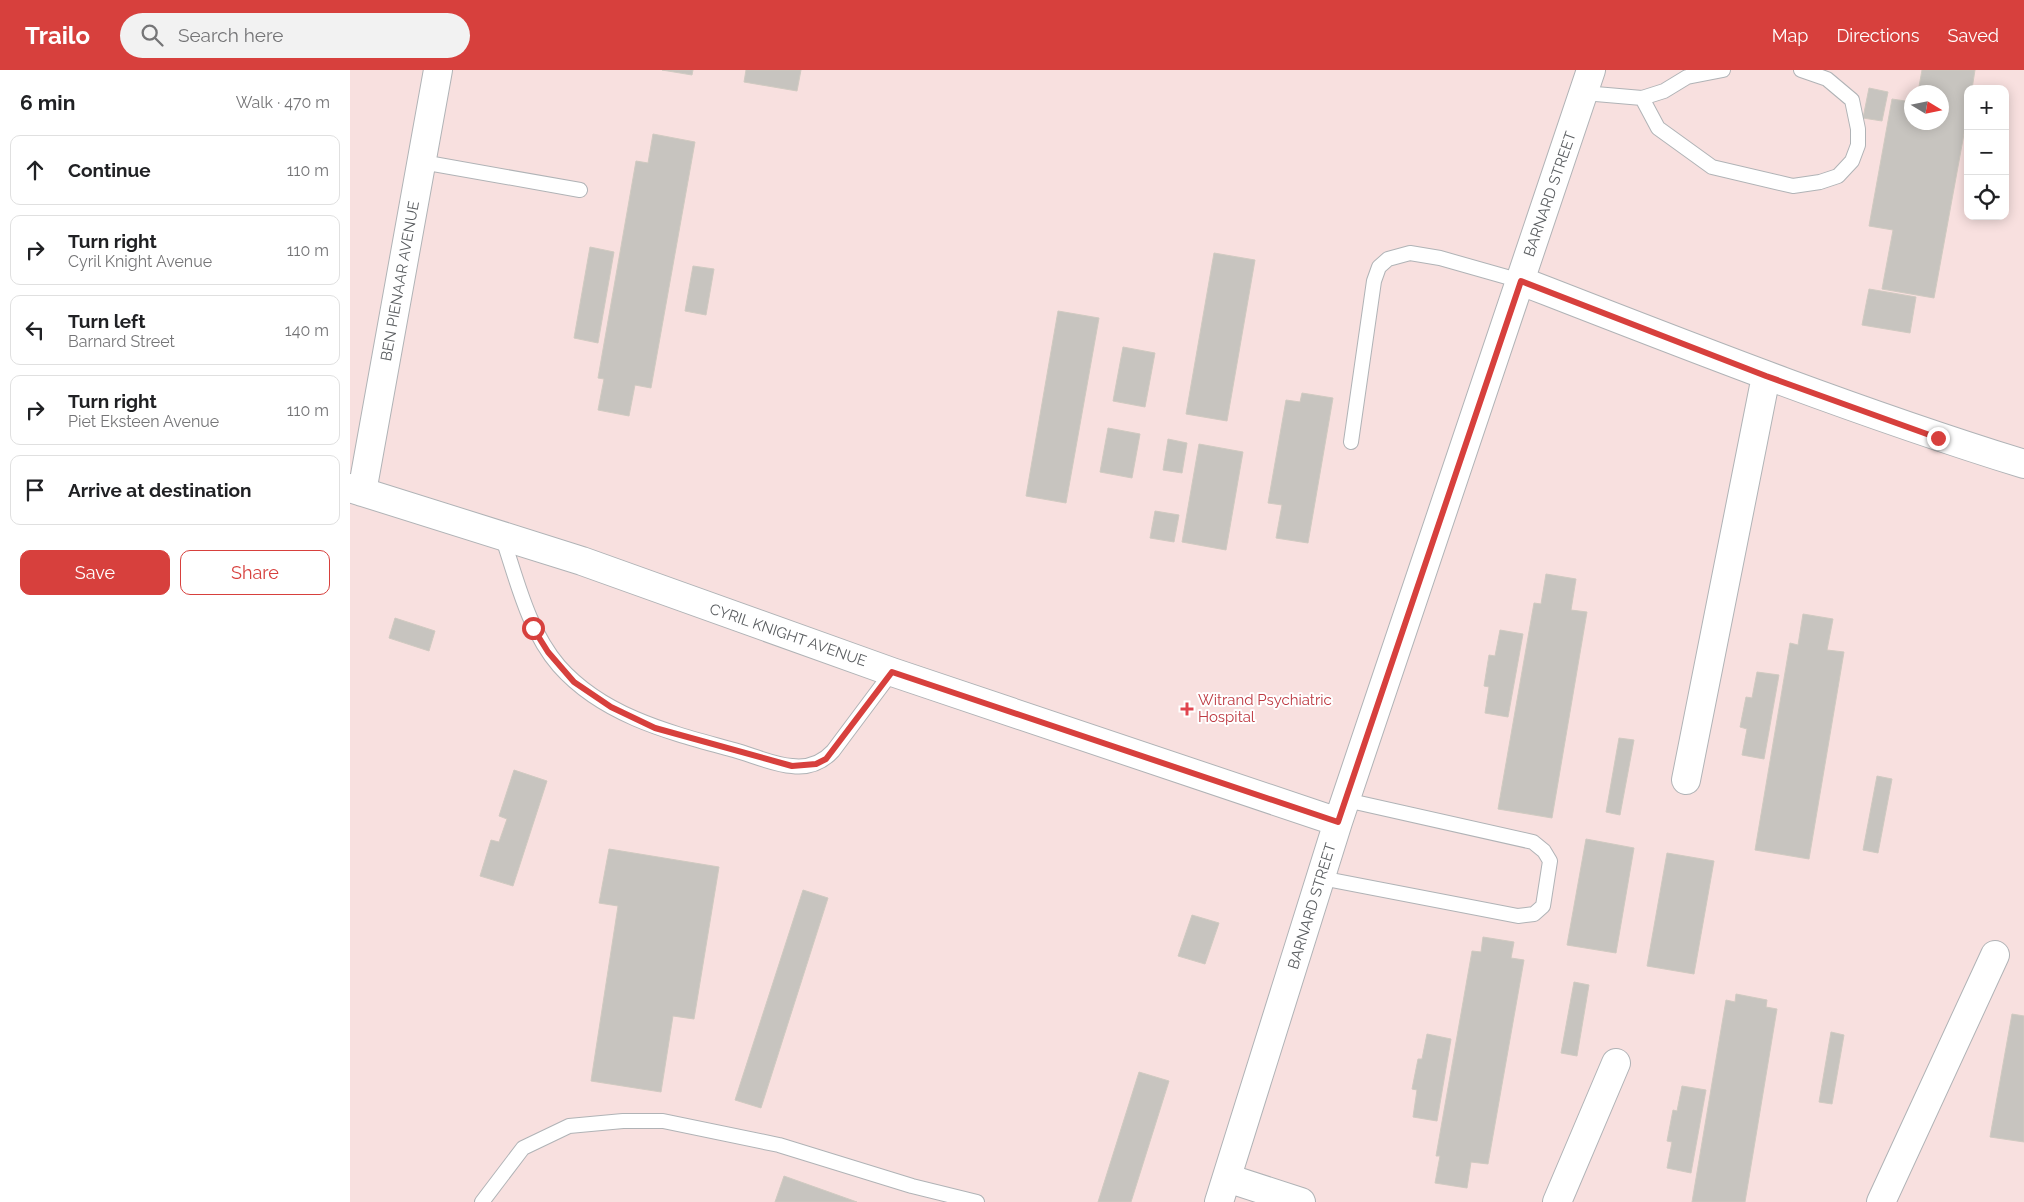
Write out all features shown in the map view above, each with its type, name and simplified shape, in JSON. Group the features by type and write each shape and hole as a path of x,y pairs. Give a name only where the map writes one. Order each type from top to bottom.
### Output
{"street":[{"name":"BEN PIENAAR AVENUE","path":"356,490 422,162 438,70"},
{"name":"BARNARD STREET","path":"1223,1190 1342,811 1588,82"},
{"path":"1521,281 1766,376 1938,438 2024,464"},
{"path":"1686,780 1766,376"},
{"name":"CYRIL KNIGHT AVENUE","path":"356,490 582,561 892,672 1342,811"},
{"path":"1880,1202 1995,955"},
{"path":"1557,1202 1616,1063"},
{"path":"1223,1190 1301,1202"}],"lane":[{"path":"1588,82 1642,98 1664,91 1688,77 1723,70"},
{"path":"1642,98 1658,128 1712,167 1793,186 1820,182 1838,176 1852,161 1858,145 1858,129 1852,100 1827,79 1801,70"},
{"path":"422,162 580,190"},
{"path":"1351,442 1374,281 1379,267 1388,259 1410,253 1440,258 1521,281"},
{"path":"502,536 533,628 558,665 574,682 587,692 611,707 655,728 792,766 816,764 826,759 833,751 892,672"},
{"path":"1321,878 1518,916 1534,914 1543,906 1550,861 1544,851 1533,842 1342,811"},
{"path":"482,1202 523,1148 569,1126 631,1121 664,1122 779,1145 912,1186 977,1202"}],"shaded area":[{"name":"Witrand Psychiatric Hospital","path":"350,70 2024,70 2024,1202 350,1202"}],"building":[{"path":"662,70 693,70 692,75"},
{"path":"746,70 801,70 797,91 744,82"},
{"path":"1922,70 1975,70 1973,85 1964,85 1964,134 1934,298 1882,289 1893,230 1869,226 1892,99 1904,101 1904,130 1949,130 1949,85 1919,85"},
{"path":"1869,88 1888,92 1882,121 1863,118"},
{"path":"653,134 695,142 651,388 635,385 629,416 598,410 604,379 598,378 636,161 648,163"},
{"path":"590,247 614,252 598,343 574,338"},
{"path":"1214,253 1255,260 1227,421 1186,414"},
{"path":"693,266 714,269 706,315 685,311"},
{"path":"1869,289 1916,297 1910,333 1862,325"},
{"path":"1058,311 1099,318 1066,503 1026,496"},
{"path":"1123,347 1155,353 1145,407 1113,401"},
{"path":"1302,393 1333,398 1308,543 1276,538 1282,505 1268,503 1286,400 1300,402"},
{"path":"1108,428 1140,434 1132,478 1100,472"},
{"path":"1168,439 1187,443 1182,473 1163,470"},
{"path":"1199,444 1243,452 1226,550 1182,542"},
{"path":"1155,511 1179,515 1174,542 1150,538"},
{"path":"1546,574 1576,579 1571,610 1587,612 1552,818 1498,809 1534,603 1541,604"},
{"path":"1803,614 1833,619 1827,650 1844,652 1809,859 1755,850 1790,643 1798,645"},
{"path":"395,618 435,631 429,651 389,638"},
{"path":"1500,630 1523,634 1508,717 1485,713 1489,687 1484,686 1489,655 1495,656"},
{"path":"1757,672 1779,675 1764,759 1742,755 1747,729 1740,727 1746,697 1752,698"},
{"path":"1619,738 1634,740 1620,815 1606,812"},
{"path":"514,770 547,781 513,886 480,876 491,840 499,842 507,819 499,816"},
{"path":"1877,776 1892,779 1878,853 1863,850"},
{"path":"1586,839 1634,848 1616,953 1567,945"},
{"path":"609,849 719,867 694,1019 673,1016 661,1092 591,1081 618,906 599,903"},
{"path":"1667,853 1714,861 1694,974 1647,966"},
{"path":"803,890 828,898 761,1108 735,1100"},
{"path":"1192,915 1219,923 1205,964 1178,956"},
{"path":"1483,937 1514,942 1511,958 1524,960 1488,1164 1471,1162 1467,1188 1435,1183 1440,1156 1436,1156 1472,951 1481,952"},
{"path":"1574,982 1589,985 1577,1056 1561,1053"},
{"path":"1736,994 1767,1000 1766,1007 1777,1009 1745,1202 1692,1202 1726,1000 1735,1002"},
{"path":"2012,1014 2024,1016 2024,1142 1990,1137"},
{"path":"1831,1032 1844,1035 1832,1104 1819,1102"},
{"path":"1427,1034 1451,1039 1437,1121 1413,1117 1417,1090 1412,1089 1418,1059 1422,1059"},
{"path":"1139,1072 1169,1081 1131,1202 1098,1202"},
{"path":"1682,1086 1706,1090 1691,1173 1667,1168 1672,1142 1667,1141 1673,1110 1677,1111"},
{"path":"784,1176 857,1202 775,1202"}],"place":[{"name":"Witrand Psychiatric Hospital","path":"1187,709"}],"route":[{"path":"533,628 548,652 574,682 611,707 655,728 792,766 816,764 826,759 892,672 1338,822 1521,281 1766,376 1938,438"}]}
